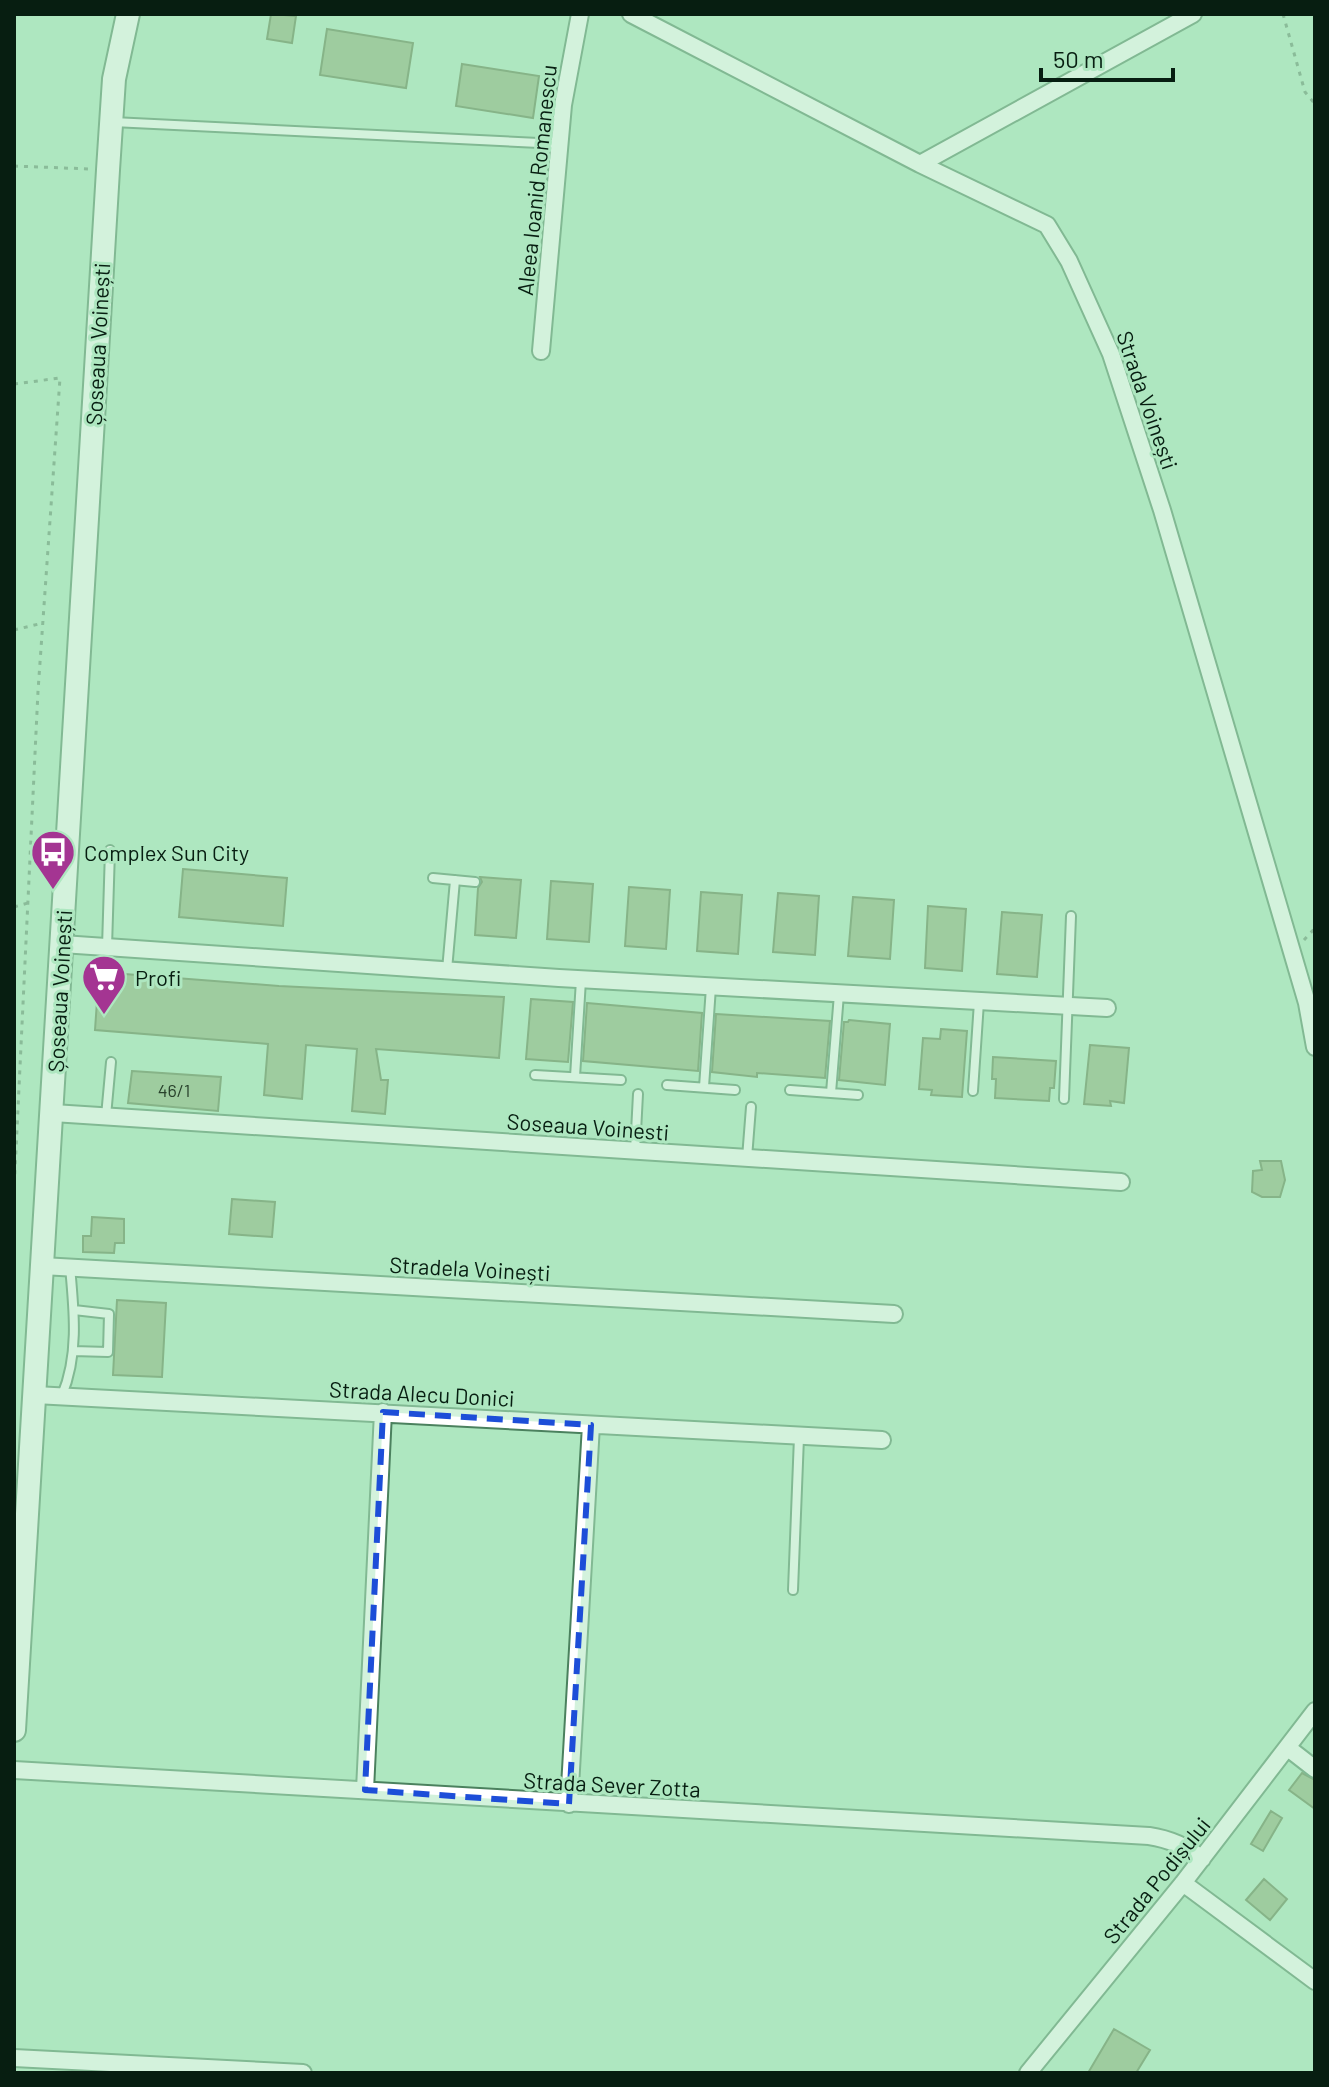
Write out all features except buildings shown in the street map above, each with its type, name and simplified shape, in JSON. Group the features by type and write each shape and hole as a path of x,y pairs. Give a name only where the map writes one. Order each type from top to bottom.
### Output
{"main road":[{"name":"Șoseaua Voinești","path":"14,1730 111,122 114,79 128,14"}],"street":[{"name":"Aleea Ioanid Romanescu","path":"541,351 563,105 580,14"},
{"name":"Strada Voinești","path":"631,14 920,164 1047,225 1069,261 1105,341 1167,525 1307,1003 1315,1047"},
{"path":"920,164 1193,14"},
{"path":"62,944 581,979 1107,1008"},
{"name":"Soseaua Voinesti","path":"53,1113 1121,1182"},
{"name":"Stradela Voinești","path":"42,1266 894,1314"},
{"name":"Strada Alecu Donici","path":"35,1395 882,1440"},
{"path":"365,1790 383,1412"},
{"path":"569,1804 591,1425"},
{"name":"Strada Podișului","path":"1032,2071 1202,1859 1315,1711"},
{"path":"1288,1748 1315,1769"},
{"name":"Strada Sever Zotta","path":"14,1770 1149,1836 1167,1839 1202,1859"},
{"path":"1183,1883 1315,1981"},
{"path":"14,2058 303,2073"}],"lane":[{"path":"111,122 559,144"},
{"path":"107,947 110,850"},
{"path":"433,878 475,882"},
{"path":"447,970 455,880"},
{"path":"1064,1099 1071,916"},
{"path":"575,1077 581,979"},
{"path":"704,1087 711,986"},
{"path":"831,1093 839,993"},
{"path":"973,1091 979,1001"},
{"path":"106,1116 111,1062"},
{"path":"535,1075 621,1080"},
{"path":"667,1085 735,1090"},
{"path":"790,1090 858,1095"},
{"path":"635,1151 638,1094"},
{"path":"747,1158 751,1107"},
{"path":"61,1396 71,1374 73,1351 74,1310 70,1267"},
{"path":"73,1351 108,1352 109,1314 74,1310"},
{"path":"793,1590 803,1437"}],"path":[{"path":"1283,14 1305,92 1315,104"},
{"path":"14,166 108,170"},
{"path":"14,384 60,378 43,623 14,1192"},
{"path":"14,630 43,623"},
{"path":"14,907 28,903"}],"highlighted area":[{"path":"383,1412 591,1425 569,1804 365,1790"}],"place":[{"name":"Complex Sun City","path":"53,891"},
{"name":"Profi","path":"104,1016"}]}
